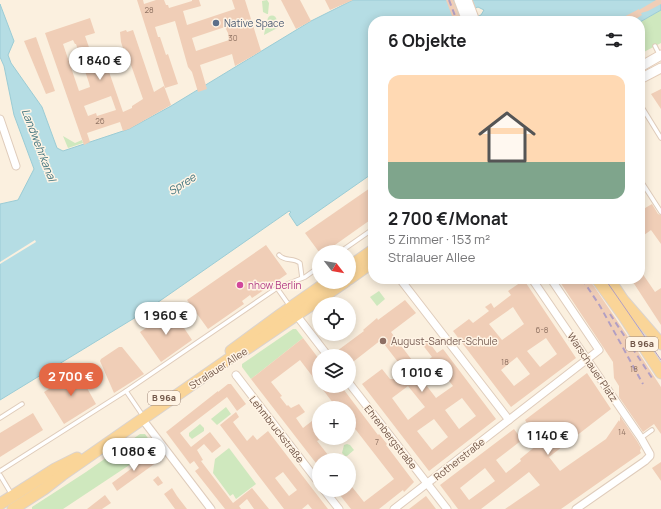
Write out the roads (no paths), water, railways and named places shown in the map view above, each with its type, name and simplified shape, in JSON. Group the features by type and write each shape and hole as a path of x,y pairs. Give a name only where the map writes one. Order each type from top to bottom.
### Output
{"main road":[{"path":"459,0 465,16"},
{"path":"467,0 473,16"},
{"path":"645,64 660,55"},
{"path":"645,76 661,68"},
{"path":"356,262 368,254"},
{"path":"356,274 368,266"},
{"name":"B 96a","path":"601,284 661,373"},
{"name":"B 96a","path":"612,284 623,300 661,344"},
{"name":"Stralauer Allee","path":"0,504 55,469 78,457 233,356 248,348 319,289"},
{"name":"Stralauer Allee","path":"294,311 333,289"},
{"name":"Stralauer Allee","path":"17,508 142,416"}],"street":[{"path":"0,120 16,166"},
{"path":"404,284 509,420"},
{"name":"Warschauer Platz","path":"535,284 641,438 650,454 650,456 576,509"},
{"name":"Warschauer Platz","path":"554,284 599,350"},
{"path":"294,311 323,349"},
{"name":"Rotherstraße","path":"394,509 599,350"},
{"name":"Lehmbruckstraße","path":"236,376 312,474"},
{"name":"Ehrenbergstraße","path":"356,392 447,509"},
{"path":"142,416 210,509"},
{"name":"B 96a","path":"12,496 17,508"},
{"path":"330,497 339,509"}],"lane":[{"path":"655,46 660,55"},
{"path":"645,112 661,138"},
{"path":"645,187 661,212"},
{"path":"350,245 368,232"},
{"path":"280,255 284,258 294,259 300,263 302,278"},
{"path":"0,471 126,391 277,288 302,278 312,272"},
{"path":"277,288 294,311"},
{"path":"126,391 142,416"},
{"path":"0,418 22,404"},
{"path":"641,438 652,430"},
{"path":"0,475 12,496"}],"water":[{"path":"353,0 661,0 661,10 645,19 645,16 479,16 484,10 478,7 457,16 368,16 368,176 297,226 289,214 291,212 289,211 141,314 0,400 0,204 18,200 34,169 14,115 4,66 0,57 0,4 14,41 8,55 11,63 42,107 57,148 63,151 129,129 171,106 311,21"}],"tram line":[{"path":"608,284 661,360"}],"railway":[{"path":"449,0 455,16"},
{"path":"585,284 600,306 643,384"},
{"path":"610,314 652,378"}],"place":[{"name":"Native Space","path":"216,23"},
{"name":"nhow Berlin","path":"240,285"},
{"name":"August-Sander-Schule","path":"383,341"}],"water label":[{"name":"Landwehrkanal","path":"39,145"},
{"name":"Spree","path":"182,184"}]}
